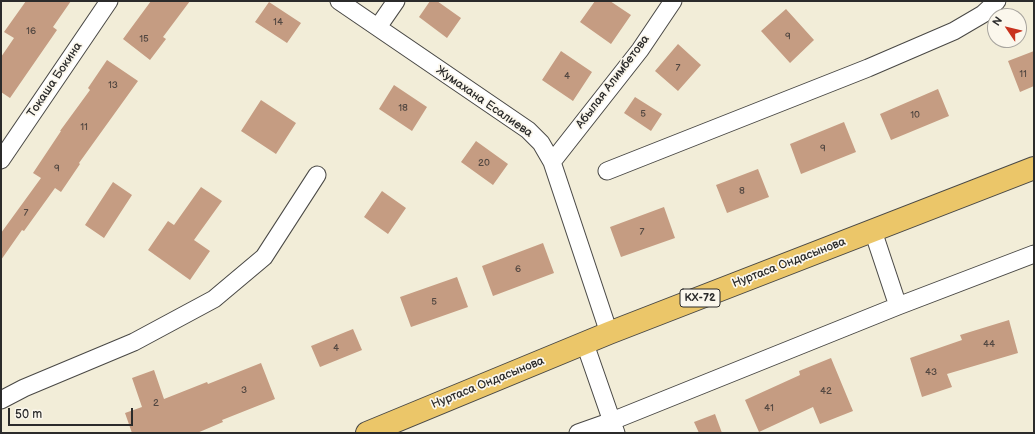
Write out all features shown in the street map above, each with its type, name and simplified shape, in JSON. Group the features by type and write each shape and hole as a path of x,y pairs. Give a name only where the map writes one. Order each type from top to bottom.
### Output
{"main road":[{"name":"Нуртаса Ондасынова","path":"367,433 609,333 1034,168"}],"street":[{"name":"Токаша Бокина","path":"1,160 109,1"},
{"name":"Жумахана Есалиева","path":"339,1 528,130 541,143 552,162 609,333"},
{"path":"378,27 396,1"},
{"name":"Абылая Алимбетова","path":"552,162 640,50 673,1"},
{"path":"607,171 868,68 954,30 983,14 997,1"},
{"path":"1,400 24,388 134,342 214,299 264,257 317,175"},
{"path":"873,231 898,306"},
{"path":"578,433 614,427 898,306 1034,254"},
{"path":"585,344 614,427"}],"building":[{"path":"26,1 71,1 53,27 57,30 10,98 1,92 1,57 14,38 4,32"},
{"path":"151,1 190,1 163,37 166,39 150,60 123,39"},
{"path":"430,1 437,1 461,18 447,38 419,17"},
{"path":"595,1 610,1 631,15 611,44 580,22"},
{"path":"269,2 301,23 287,43 255,22"},
{"path":"786,9 814,40 790,63 761,31"},
{"path":"678,44 701,65 678,91 655,71"},
{"path":"561,51 592,72 573,101 542,80"},
{"path":"1034,51 1034,86 1020,92 1008,61"},
{"path":"107,60 138,81 79,163 80,164 61,192 55,188 24,231 22,230 1,260 1,233 41,178 33,173 60,131 90,90 88,88"},
{"path":"394,85 427,107 412,131 379,109"},
{"path":"938,89 949,116 891,140 880,114"},
{"path":"635,97 662,114 651,131 624,113"},
{"path":"261,100 296,123 276,154 241,131"},
{"path":"844,122 856,152 801,174 790,144"},
{"path":"476,141 508,164 493,185 461,162"},
{"path":"758,169 769,197 727,213 716,185"},
{"path":"113,182 132,195 104,238 85,225"},
{"path":"201,187 222,201 194,240 210,251 190,280 148,250 168,221 174,225"},
{"path":"382,191 406,208 388,234 364,217"},
{"path":"664,207 675,238 621,257 610,227"},
{"path":"543,243 554,273 493,296 482,266"},
{"path":"457,277 468,307 411,327 400,297"},
{"path":"1009,320 1018,353 947,374 952,387 922,397 910,358 962,340 960,335"},
{"path":"353,329 362,350 320,367 311,346"},
{"path":"831,358 853,411 820,424 813,407 759,432 745,400 800,375 799,371"},
{"path":"261,363 275,399 222,420 223,422 197,433 132,433 125,413 142,407 132,378 154,370 164,399 207,382 208,384"},
{"path":"715,414 722,433 699,433 694,422"}]}
